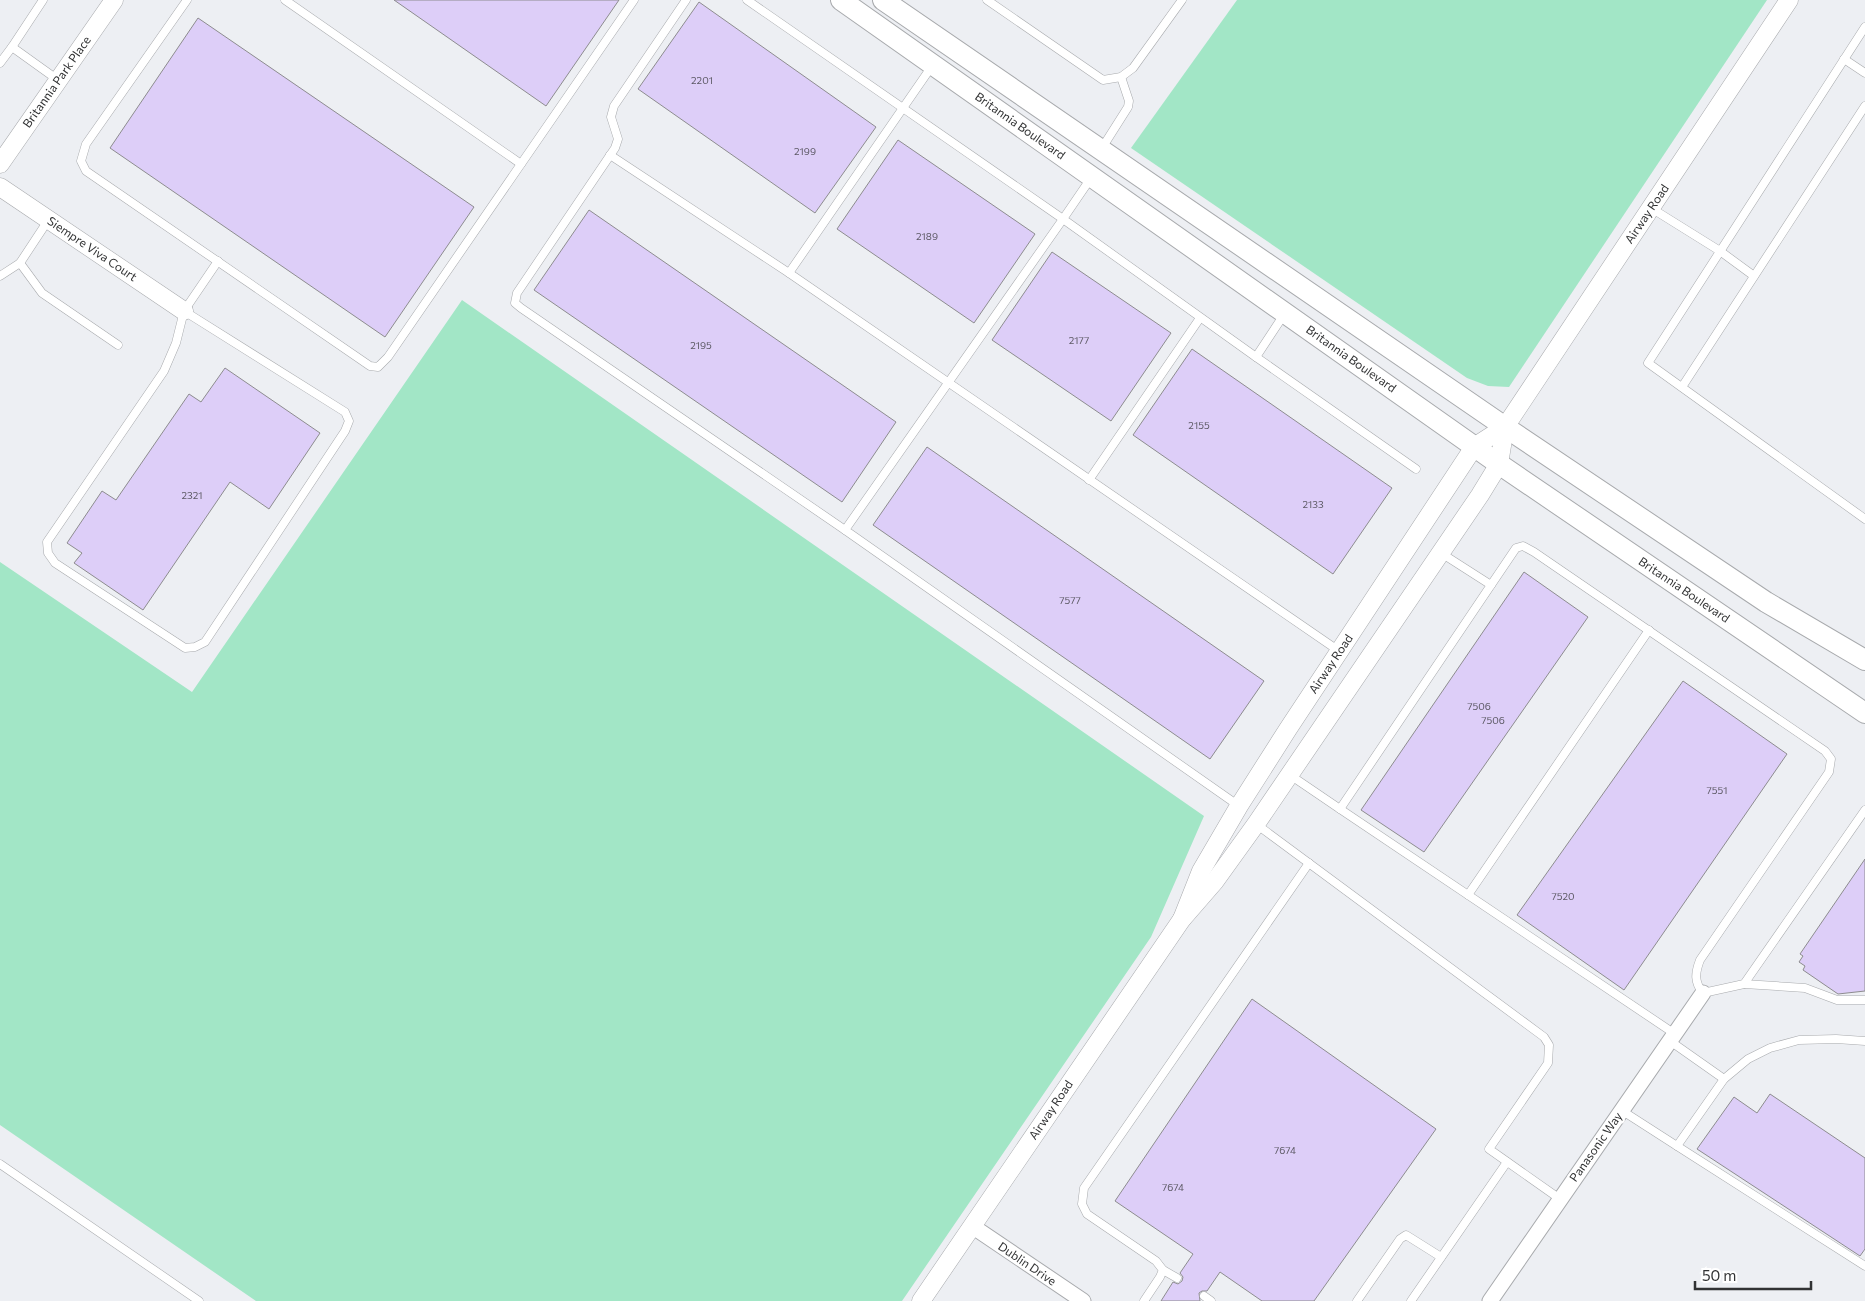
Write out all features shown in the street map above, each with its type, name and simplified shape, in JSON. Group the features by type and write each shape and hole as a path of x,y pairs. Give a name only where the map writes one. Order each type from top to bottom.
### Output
{"main road":[{"name":"Britannia Boulevard","path":"841,0 1499,464 1865,713"},
{"name":"Britannia Boulevard","path":"883,0 1505,427 1766,602 1865,660"}],"street":[{"name":"Britannia Park Place","path":"0,164 114,0"},
{"name":"Airway Road","path":"921,1301 1182,919 1215,881 1256,824 1441,553 1499,464 1505,427 1790,0"},
{"name":"Siempre Viva Court","path":"0,187 184,311"},
{"name":"Airway Road","path":"1182,919 1201,872 1239,806 1339,651 1474,446 1505,427"},
{"name":"Panasonic Way","path":"1491,1301 1703,993"},
{"name":"Dublin Drive","path":"972,1226 1083,1301"}],"lane":[{"path":"0,63 43,0"},
{"path":"187,0 86,144 81,161 86,171 370,366 378,368 388,357 634,0"},
{"path":"285,0 521,164"},
{"path":"686,0 614,106 611,117 618,139 615,148 517,293 515,303 845,530 1239,806"},
{"path":"746,0 1063,220 1416,469"},
{"path":"987,0 1103,80 1120,78 1133,68 1182,0"},
{"path":"1865,27 1648,363 1865,518"},
{"path":"12,47 58,80"},
{"path":"1844,59 1865,73"},
{"path":"790,273 933,65"},
{"path":"1101,150 1128,107 1129,102 1120,78"},
{"path":"1682,387 1865,106"},
{"path":"610,155 790,273 1339,651"},
{"path":"845,530 1092,176"},
{"path":"1651,208 1720,250 1754,276"},
{"path":"0,276 20,263 49,220"},
{"path":"184,311 345,412 349,421 345,431 205,642 195,647 185,648 55,563 48,553 47,542 164,371 176,343 184,311 218,261"},
{"path":"20,263 42,293 118,345"},
{"path":"1256,357 1286,312"},
{"path":"1090,480 1200,318"},
{"path":"1340,809 1516,548 1523,546 1824,750 1831,759 1829,772 1700,960 1695,972 1697,985 1703,993 1744,984 1805,988 1837,1000 1865,1000"},
{"path":"1441,553 1491,585"},
{"path":"1468,895 1649,630"},
{"path":"1290,775 1468,895 1672,1038 1724,1079"},
{"path":"1744,984 1865,810"},
{"path":"1256,824 1544,1037 1549,1045 1548,1063 1489,1149 1560,1199"},
{"path":"1176,1278 1163,1270 1156,1261 1087,1214 1082,1204 1084,1188 1309,863"},
{"path":"1677,1146 1724,1079 1748,1059 1770,1048 1799,1040 1836,1039 1865,1041"},
{"path":"1622,1110 1865,1266"},
{"path":"1411,1301 1507,1162"},
{"path":"0,1164 199,1301"},
{"path":"1357,1301 1400,1238 1406,1235 1441,1257"},
{"path":"1144,1301 1163,1270"},
{"path":"1204,1296 1211,1301"}],"green space":[{"path":"1237,0 1767,0 1509,387 1488,386 1467,378 1131,148"},
{"path":"462,300 1204,816 1151,937 902,1301 256,1301 0,1125 0,562 192,692"}],"building":[{"path":"394,0 619,0 546,106"},
{"path":"699,2 876,127 815,213 638,89"},
{"path":"198,18 474,207 385,337 110,148"},
{"path":"898,140 1035,234 974,323 837,229"},
{"path":"589,210 896,422 842,502 534,290"},
{"path":"1052,252 1171,333 1111,421 992,340"},
{"path":"1192,349 1392,488 1333,574 1133,435"},
{"path":"225,368 320,433 269,509 230,482 143,610 74,563 82,553 67,543 102,491 116,500 189,394 201,402"},
{"path":"927,447 1264,681 1210,759 873,525"},
{"path":"1524,572 1588,617 1424,852 1361,810"},
{"path":"1683,681 1787,754 1624,990 1517,915"},
{"path":"1865,859 1865,991 1838,994 1803,970 1805,966 1799,962 1803,956 1800,954"},
{"path":"1252,999 1436,1129 1314,1301 1262,1301 1220,1272 1207,1291 1199,1293 1200,1301 1161,1301 1173,1282 1178,1284 1182,1281 1183,1277 1180,1273 1193,1254 1115,1201"},
{"path":"1770,1094 1865,1158 1865,1249 1860,1256 1697,1149 1734,1097 1757,1113"}]}
